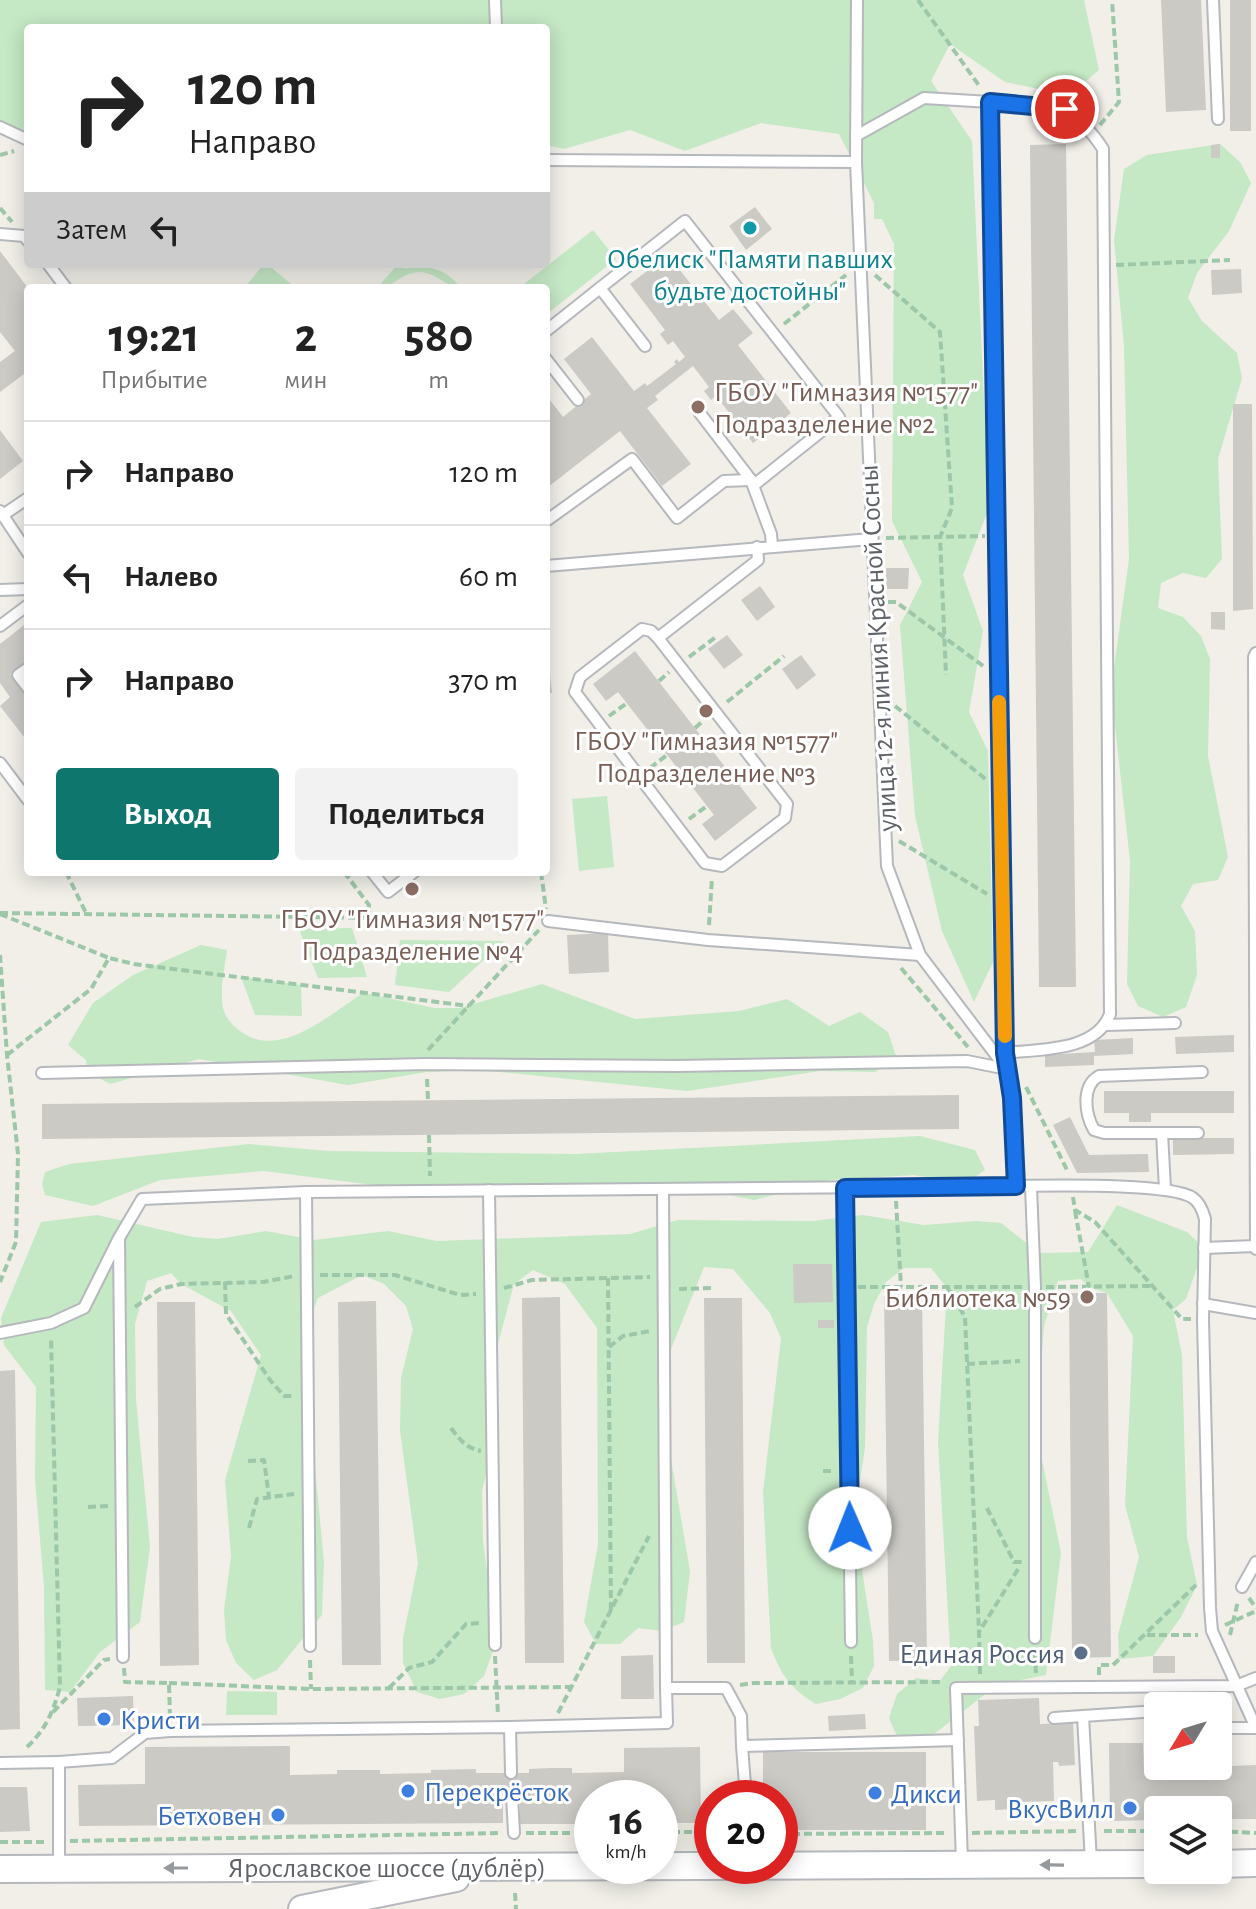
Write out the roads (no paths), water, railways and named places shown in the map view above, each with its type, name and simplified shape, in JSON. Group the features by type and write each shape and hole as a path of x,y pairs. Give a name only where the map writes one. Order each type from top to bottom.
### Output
{"street":[{"path":"1232,1864 1256,1863"},
{"name":"Ярославское шоссе (дублёр)","path":"798,1866 1144,1864"},
{"path":"1232,1865 1256,1869"},
{"path":"302,1909 514,1867"},
{"name":"Ярославское шоссе (дублёр)","path":"0,1869 694,1867"}],"lane":[{"path":"495,0 496,24"},
{"name":"улица 12-я линия Красной Сосны","path":"857,0 856,162 887,866 920,955 1007,1069"},
{"path":"1213,0 1218,119"},
{"path":"856,136 924,98 1065,109 1093,133 1103,149 1110,1014 1106,1025"},
{"path":"990,102 1005,1053 1012,1098 1016,1186"},
{"path":"0,127 24,138"},
{"path":"550,160 856,162"},
{"path":"550,328 685,221 839,417 752,483 724,481 677,518 632,459 550,518"},
{"path":"0,234 24,236"},
{"path":"600,288 645,346"},
{"path":"550,364 578,400"},
{"path":"696,408 752,483 771,534 772,546"},
{"path":"24,500 2,513 24,547"},
{"path":"550,566 871,539"},
{"path":"658,638 758,560 757,547"},
{"path":"0,590 24,589"},
{"path":"0,626 24,608"},
{"path":"642,629 651,631 658,638 787,804 785,818 722,866 705,863 575,692 580,677 642,629"},
{"path":"1204,1248 1256,1248 1256,653"},
{"path":"0,763 24,795"},
{"path":"375,876 388,892 409,876"},
{"path":"548,921 708,940 920,955"},
{"path":"1005,1053 1078,1044 1106,1025 1175,1023"},
{"path":"42,1073 427,1064 677,1066 967,1061 1007,1069"},
{"path":"1198,1133 1104,1133 1094,1130 1089,1121 1087,1089 1090,1081 1099,1076 1202,1072"},
{"path":"1162,1133 1165,1189"},
{"path":"0,1333 51,1323 84,1308 142,1199 306,1192 489,1190 1016,1186 1165,1189 1193,1198 1203,1210 1212,1631 1255,1728 1232,1728"},
{"path":"1031,1187 1035,1287 1035,1638"},
{"path":"845,1188 851,1642"},
{"path":"489,1190 495,1645"},
{"path":"5,1762 112,1758 145,1733 170,1731 667,1723 663,1190"},
{"path":"306,1192 310,1646"},
{"path":"119,1238 123,1657"},
{"path":"1203,1304 1256,1313"},
{"path":"1242,1587 1256,1562"},
{"path":"962,1864 956,1688 1236,1686 1256,1678"},
{"path":"666,1688 726,1688 741,1716 745,1780"},
{"path":"1054,1718 1144,1712"},
{"path":"1083,1716 1091,1866"},
{"path":"504,1727 511,1773"},
{"path":"742,1746 958,1740"},
{"path":"59,1762 59,1869"},
{"path":"512,1796 514,1833"}],"place":[{"name":"Обелиск \"Памяти павших будьте достойны\"","path":"750,228"},
{"name":"ГБОУ \"Гимназия №1577\" Подразделение №2","path":"698,407"},
{"name":"ГБОУ \"Гимназия №1577\" Подразделение №3","path":"706,711"},
{"name":"ГБОУ \"Гимназия №1577\" Подразделение №4","path":"412,889"},
{"name":"Библиотека №59","path":"1087,1297"},
{"name":"Единая Россия","path":"1081,1653"},
{"name":"Кристи","path":"104,1719"},
{"name":"Перекрёсток","path":"408,1791"},
{"name":"Дикси","path":"875,1793"},
{"name":"ВкусВилл","path":"1130,1808"},
{"name":"Бетховен","path":"278,1815"}]}
